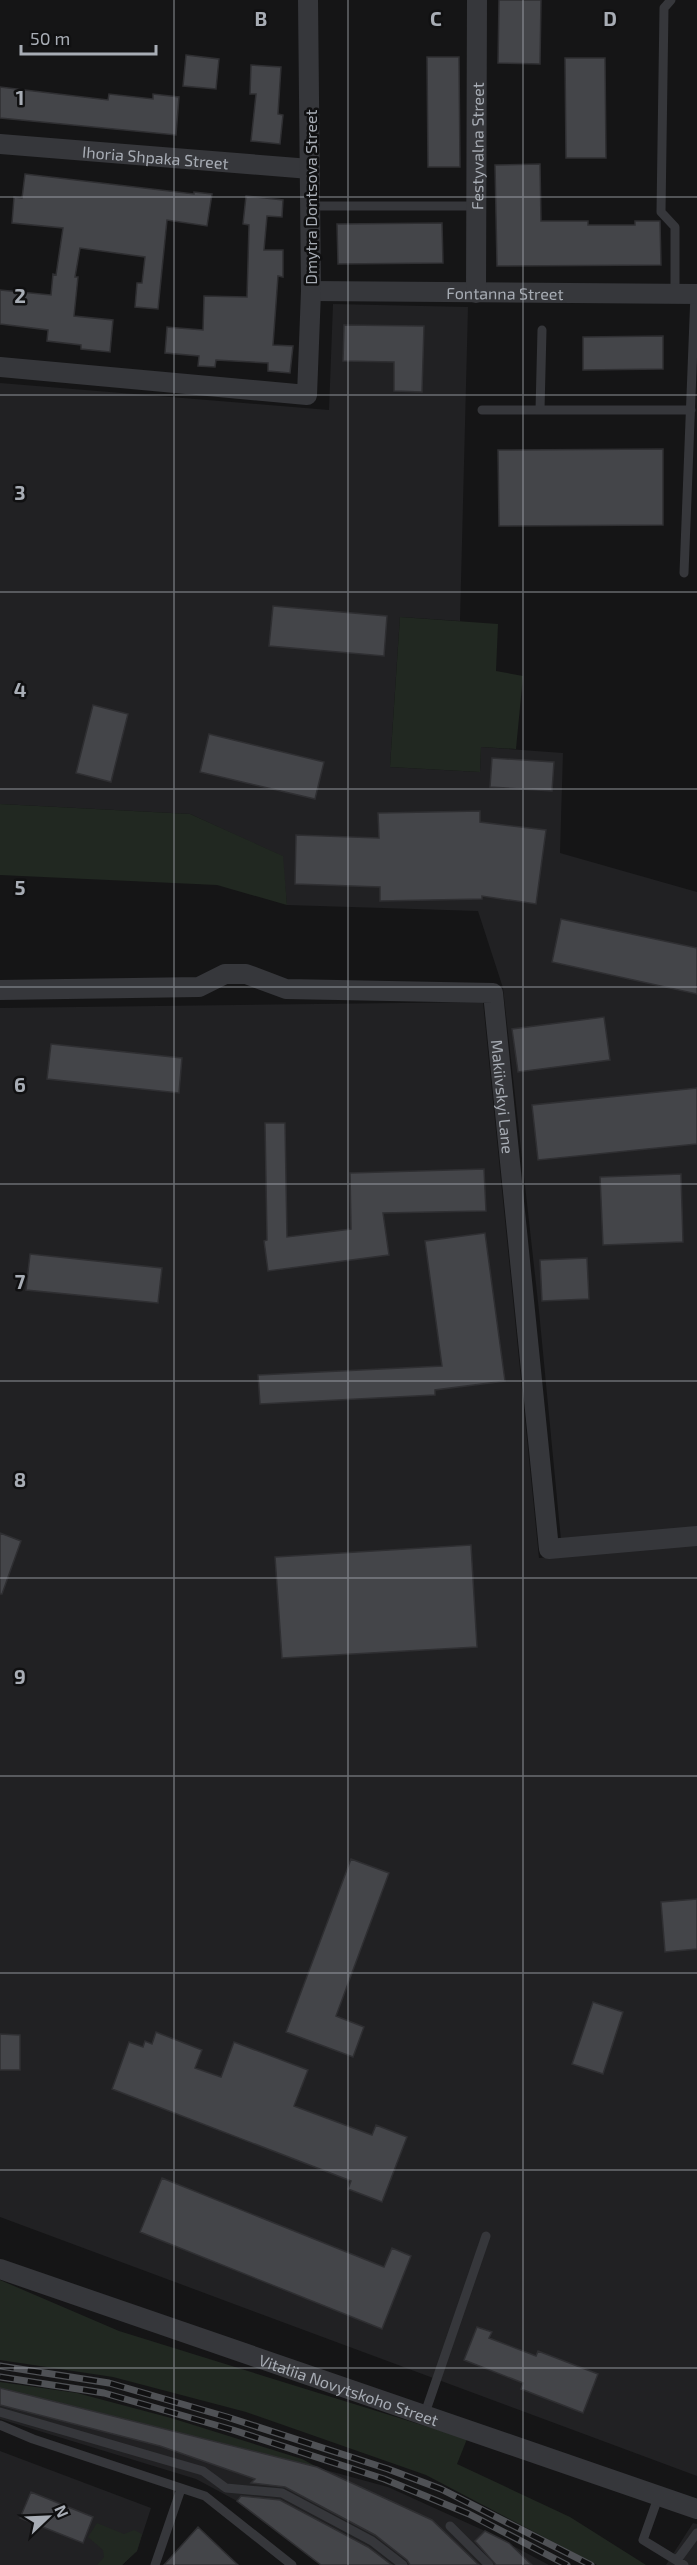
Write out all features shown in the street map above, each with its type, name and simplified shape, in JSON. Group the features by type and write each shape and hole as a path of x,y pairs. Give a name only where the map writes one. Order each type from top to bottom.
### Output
{"street":[{"name":"Dmytra Dontsova Street","path":"0,367 307,395 311,291 308,0"},
{"name":"Festyvalna Street","path":"476,293 477,0"},
{"name":"Ihoria Shpaka Street","path":"0,144 310,169"},
{"name":"Fontanna Street","path":"311,291 689,294"},
{"name":"Makiivskyi Lane","path":"0,990 199,987 225,974 246,974 286,989 493,993 549,1549 697,1536"},
{"name":"Vitaliia Novytskoho Street","path":"0,2269 697,2509"}],"lane":[{"path":"671,0 664,9 661,212 675,227 689,294 691,410 684,573"},
{"path":"310,206 476,206"},
{"path":"540,410 542,330"},
{"path":"482,410 691,410"},
{"path":"424,2416 486,2236"},
{"path":"0,2412 203,2471 226,2488 282,2493 372,2541 403,2565"},
{"path":"0,2425 205,2496 292,2565"},
{"path":"155,2565 181,2489"},
{"path":"659,2495 643,2540 680,2562 697,2532"},
{"path":"450,2526 489,2565"}],"shaded area":[{"path":"333,304 468,307 460,621 400,617 390,767 480,772 481,747 563,753 560,853 697,892 697,1529 561,1540 539,1311 503,988 478,911 287,905 282,856 190,814 0,804 0,383 329,410"},
{"path":"400,617 498,624 496,671 523,676 516,749 481,747 480,772 390,767"},
{"path":"0,804 190,814 283,856 287,905 217,885 0,875"},
{"path":"483,1002 539,1558 697,1544 697,2476 0,2217 0,1008"},
{"path":"0,2280 119,2331 467,2439 457,2464 570,2517 646,2565 597,2565 426,2475 246,2412 113,2377 0,2360"},
{"path":"0,2382 77,2393 171,2418 302,2459 317,2467 0,2388"},
{"path":"0,2388 256,2451 388,2487 485,2531 549,2565 321,2565 237,2501 196,2479 0,2419"},
{"path":"0,2451 151,2508 137,2551 122,2565 0,2565"},
{"path":"97,2523 124,2534 134,2530 142,2534 137,2551 122,2565 97,2565 104,2557 103,2550 88,2537"},
{"path":"693,2523 697,2524 697,2565 666,2565"}],"building":[{"path":"499,0 541,0 540,64 498,63"},
{"path":"186,55 219,59 216,89 183,86"},
{"path":"427,57 459,57 460,167 428,167"},
{"path":"565,58 605,58 606,158 566,158"},
{"path":"251,65 281,67 278,114 283,115 280,144 251,141 256,94 250,94"},
{"path":"0,87 108,100 109,94 153,99 153,94 179,97 176,135 0,118"},
{"path":"540,164 541,221 588,221 588,225 635,225 635,221 660,221 661,265 497,266 495,165"},
{"path":"25,174 194,194 194,192 212,194 207,226 167,220 158,309 135,307 137,283 142,283 145,257 80,248 75,277 78,277 74,316 113,320 110,352 81,349 81,345 47,341 48,330 0,324 0,290 51,295 53,274 56,275 63,228 12,223 14,197 22,198"},
{"path":"246,196 283,200 282,217 267,216 264,250 283,250 283,277 278,276 273,345 293,346 290,373 268,371 268,363 216,360 215,367 198,366 199,356 165,353 167,327 203,330 204,296 247,297 249,225 243,224"},
{"path":"442,223 443,263 338,264 337,224"},
{"path":"344,325 424,326 422,392 394,391 394,362 343,361"},
{"path":"663,336 663,369 583,370 583,337"},
{"path":"663,449 663,525 499,526 498,450"},
{"path":"273,606 387,616 384,656 269,646"},
{"path":"93,705 128,714 111,782 76,773"},
{"path":"209,734 324,762 315,799 200,772"},
{"path":"492,758 554,762 552,791 490,787"},
{"path":"480,811 480,822 546,830 536,904 482,896 482,899 380,901 380,887 295,884 296,835 379,838 378,813"},
{"path":"561,919 697,948 697,994 552,962"},
{"path":"604,1017 610,1060 518,1072 512,1029"},
{"path":"51,1044 182,1058 179,1093 47,1079"},
{"path":"697,1088 697,1144 538,1160 532,1105"},
{"path":"265,1123 285,1123 287,1237 351,1229 350,1173 484,1169 486,1211 383,1213 389,1255 268,1271 264,1241 267,1240"},
{"path":"681,1174 683,1242 603,1245 600,1177"},
{"path":"485,1233 505,1381 435,1390 435,1395 260,1404 258,1375 442,1366 425,1241"},
{"path":"30,1254 162,1268 158,1303 26,1290"},
{"path":"587,1258 589,1299 542,1301 540,1260"},
{"path":"0,1533 21,1541 2,1594 0,1594"},
{"path":"471,1545 477,1647 282,1658 275,1557"},
{"path":"351,1859 389,1873 336,2016 364,2027 353,2057 286,2032"},
{"path":"697,1899 697,1949 665,1952 661,1902"},
{"path":"593,2002 623,2012 603,2074 572,2064"},
{"path":"156,2032 202,2050 195,2068 221,2077 234,2042 308,2070 294,2106 372,2135 376,2125 407,2137 382,2202 348,2189 351,2181 112,2089 129,2042 143,2047 145,2041 152,2044"},
{"path":"0,2034 20,2035 20,2070 0,2070"},
{"path":"162,2178 384,2267 392,2248 411,2256 382,2329 140,2232"},
{"path":"477,2327 492,2332 489,2338 536,2356 538,2351 598,2374 583,2413 521,2389 523,2383 464,2360"},
{"path":"0,2388 317,2467 432,2520 479,2565 410,2565 407,2560 375,2535 285,2487 251,2483 255,2479 160,2446 0,2405"},
{"path":"31,2492 93,2517 83,2543 20,2518"},
{"path":"241,2496 280,2500 368,2547 392,2565 321,2565 237,2501"},
{"path":"198,2527 238,2565 164,2565"},
{"path":"485,2531 509,2543 532,2565 496,2565 475,2541"}],"railway":[{"path":"0,2366 109,2383 227,2417 388,2469 441,2489 591,2565"},
{"path":"0,2377 104,2393 233,2430 384,2479 469,2514 567,2565"}]}
